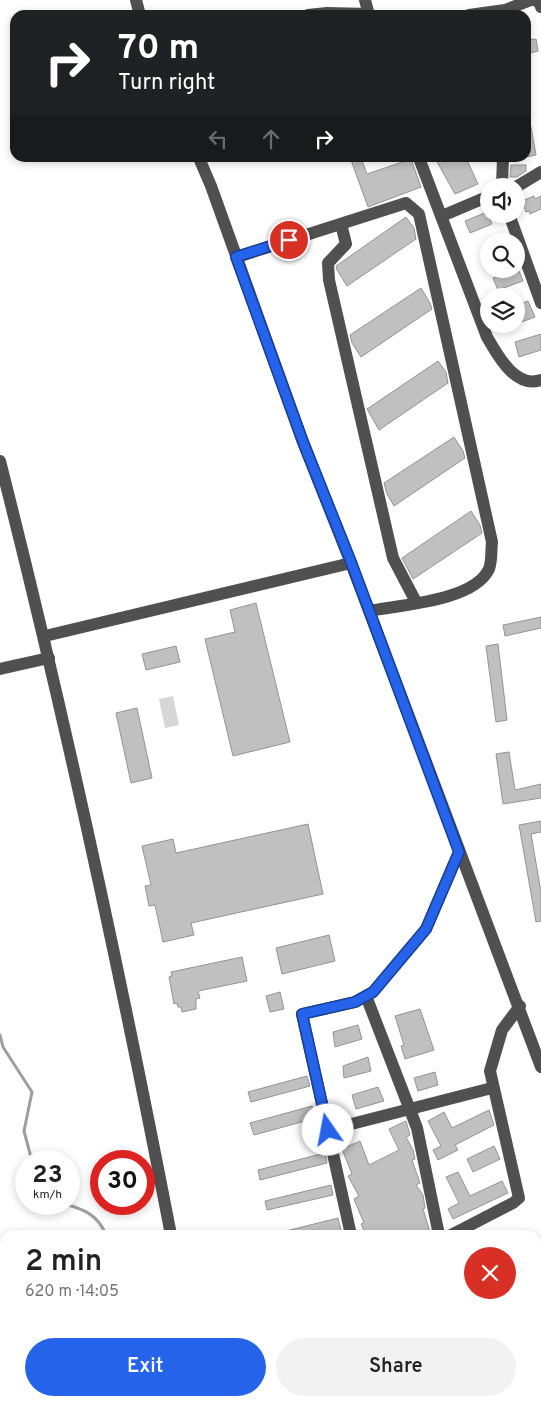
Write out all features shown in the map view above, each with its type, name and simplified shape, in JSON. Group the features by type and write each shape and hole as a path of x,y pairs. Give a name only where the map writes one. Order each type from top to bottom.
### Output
{"street":[{"path":"511,10 533,0 540,3 541,7"},
{"path":"200,162 303,442 351,562 459,852 520,1006 541,1067"},
{"path":"421,162 488,337 500,360 518,377 536,382 541,380"},
{"path":"502,178 503,162"},
{"path":"525,181 541,172"},
{"path":"442,216 480,200"},
{"path":"236,257 406,203 419,214 492,542 489,568 482,580 471,588 450,596 369,611"},
{"path":"513,223 541,303"},
{"path":"341,224 346,244 328,263 328,280 393,558 416,602"},
{"path":"0,462 49,658 138,1066 170,1230"},
{"path":"44,636 351,562"},
{"path":"0,669 49,658"},
{"path":"349,1230 302,1014 355,1002 373,992 426,929 459,852"},
{"path":"366,996 417,1128 438,1230"},
{"path":"460,1230 513,1204 519,1198 504,1129 492,1088 490,1071 502,1030 520,1006"},
{"path":"328,1130 492,1088"}],"shaded area":[{"path":"173,696 179,725 165,728 159,699"}],"building":[{"path":"536,39 538,51 531,53 531,40"},
{"path":"531,127 536,155 531,156"},
{"path":"352,162 362,162 367,174 402,162 412,162 421,187 368,207"},
{"path":"437,162 468,162 478,184 455,194"},
{"path":"511,165 526,165 526,171 517,177 510,177"},
{"path":"534,196 535,199 541,196 541,209 530,214 529,211 526,212 525,200"},
{"path":"480,215 480,223 492,224 470,233 465,221"},
{"path":"406,217 414,228 416,239 347,286 336,266"},
{"path":"493,278 522,278 523,281 504,288 497,288"},
{"path":"421,288 432,309 361,357 352,343 350,335"},
{"path":"528,301 535,317 525,321 525,302"},
{"path":"541,334 541,350 519,357 515,342"},
{"path":"438,361 446,372 448,383 379,430 367,409"},
{"path":"454,437 465,458 394,506 387,494 384,483"},
{"path":"471,511 480,525 482,533 413,579 402,558"},
{"path":"256,603 290,742 233,756 205,639 235,632 230,610"},
{"path":"541,617 541,628 505,636 503,625"},
{"path":"498,644 507,720 496,722 486,646"},
{"path":"176,646 180,662 146,670 142,654"},
{"path":"137,708 152,778 131,783 116,713"},
{"path":"509,752 515,790 541,784 541,798 503,804 496,754"},
{"path":"541,821 541,832 531,834 541,892 541,921 536,922 519,825"},
{"path":"308,824 323,894 191,923 194,935 163,942 155,905 149,906 145,886 151,885 142,846 173,839 176,853"},
{"path":"329,935 335,961 282,974 276,948"},
{"path":"242,957 247,981 198,991 200,998 196,999 196,1009 182,1012 181,1007 178,1007 177,1003 174,1004 169,977 172,976 171,972"},
{"path":"280,992 284,1009 270,1012 266,996"},
{"path":"420,1009 434,1050 405,1059 401,1046 404,1045 395,1016"},
{"path":"358,1025 362,1039 335,1047 333,1032"},
{"path":"368,1057 371,1071 344,1078 343,1066"},
{"path":"435,1072 438,1085 418,1091 414,1078"},
{"path":"307,1076 310,1086 251,1102 248,1092"},
{"path":"378,1087 384,1101 356,1109 352,1095"},
{"path":"312,1106 316,1118 254,1135 250,1123"},
{"path":"489,1110 494,1125 455,1145 458,1150 438,1160 433,1150 441,1146 428,1121 444,1112 452,1128"},
{"path":"406,1121 410,1135 406,1137 413,1150 415,1159 412,1160 420,1183 416,1185 423,1195 425,1208 423,1209 429,1230 364,1230 361,1224 364,1223 354,1199 359,1196 348,1176 352,1174 342,1149 360,1141 369,1165 399,1150 389,1129"},
{"path":"494,1146 500,1159 473,1172 467,1159"},
{"path":"325,1153 327,1163 260,1180 258,1170"},
{"path":"458,1172 470,1196 502,1181 508,1193 453,1219 448,1209 459,1203 446,1177"},
{"path":"331,1185 333,1195 267,1210 265,1201"},
{"path":"338,1218 341,1230 290,1230"}],"waterway":[{"path":"0,1035 3,1047 32,1092 24,1131 29,1150"},
{"path":"80,1209 90,1214 99,1222 104,1230"}],"route":[{"path":"289,240 236,257 303,442 351,562 459,852 426,929 373,992 355,1002 302,1014 328,1130"}]}
